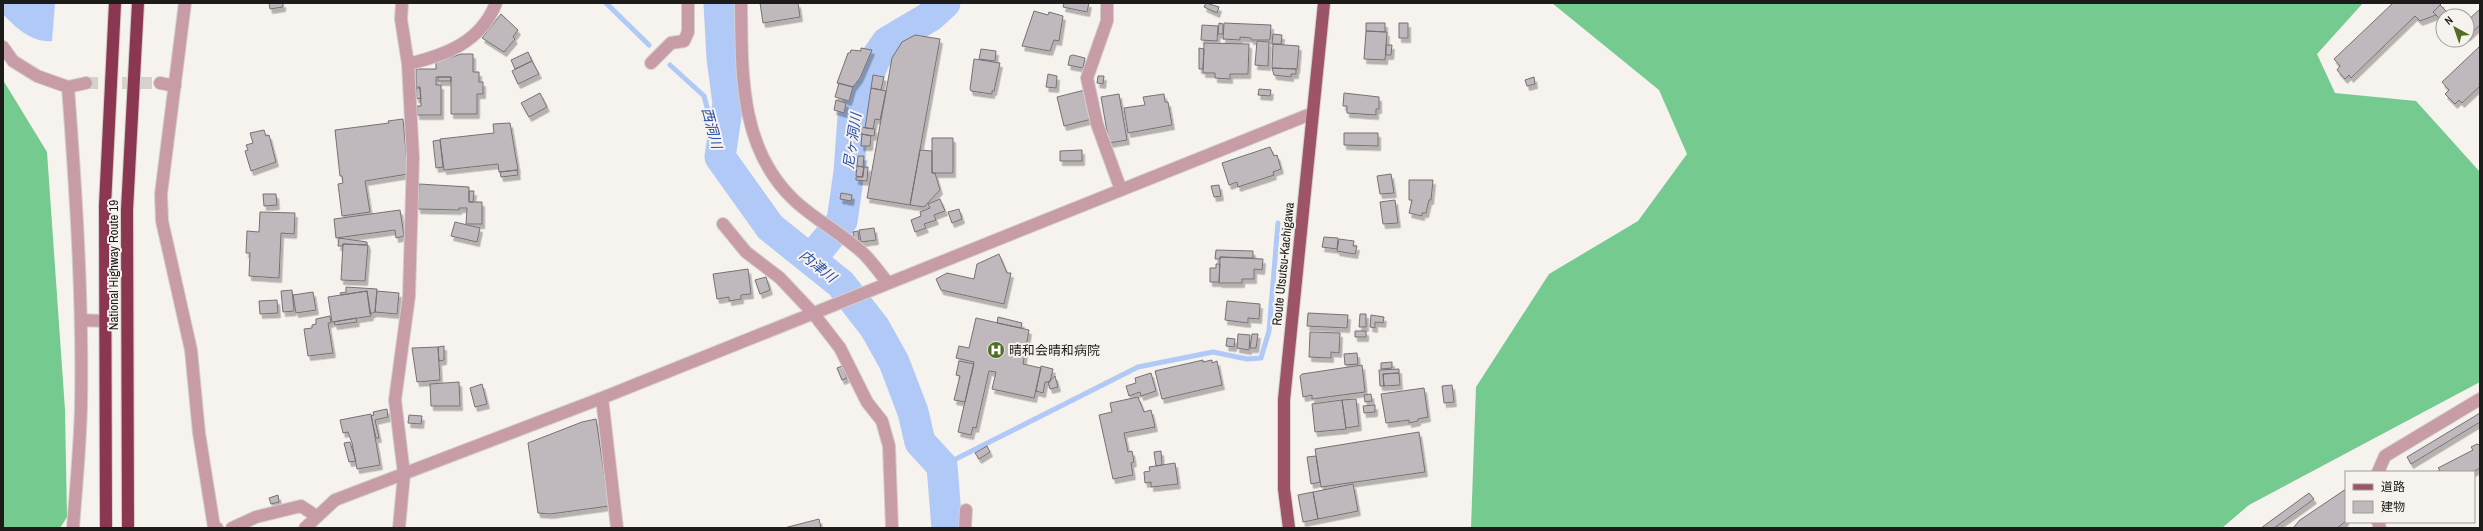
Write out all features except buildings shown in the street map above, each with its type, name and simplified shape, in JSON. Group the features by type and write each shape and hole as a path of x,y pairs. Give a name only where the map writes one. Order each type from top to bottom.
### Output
{"highway":[{"name":"National Highway Route 19","path":"106,528 105,205 115,3"},
{"name":"National Highway Route 19","path":"128,528 127,210 138,3"}],"main road":[{"name":"Route Utsutsu-Kachigawa","path":"1289,528 1284,490 1284,400 1324,3"}],"street":[{"path":"186,3 161,194 162,221 192,350 200,433 214,526 217,528"},
{"path":"399,528 404,474 395,400 409,296 413,158 408,64 401,19 402,3"},
{"path":"408,64 440,57 471,40 490,17 496,3"},
{"path":"651,63 671,43 684,41 688,32 688,3"},
{"path":"740,3 741,58 747,114 761,156 776,180 794,200 864,254 887,282"},
{"path":"1107,3 1107,21 1087,78 1097,124 1121,190"},
{"path":"3,47 13,61 37,76 68,87 86,83"},
{"path":"160,83 175,86"},
{"path":"68,87 76,184 81,320 81,408 73,528"},
{"path":"305,528 316,516 335,500 602,398 887,282 1314,113"},
{"path":"723,224 746,252 780,278 813,313 840,348 867,402 882,421 889,446 892,528"},
{"path":"81,320 105,321"},
{"path":"602,398 617,528"},
{"path":"2378,471 2386,456 2480,399"},
{"path":"232,528 256,517 301,506 316,516"},
{"path":"965,528 966,510"}],"green space":[{"path":"1552,3 2363,3 2317,54 2335,93 2416,101 2480,172 2480,382 2249,505 2222,528 1471,528 1476,387 1549,274 1638,221 1687,154 1659,90"},
{"path":"3,80 47,152 65,410 67,517 60,528 3,528"}],"water":[{"path":"3,3 55,3 52,41 38,40 25,34 3,14"}],"waterway":[{"name":"西洞川","path":"606,3 649,45"},
{"name":"内津川","path":"719,3 722,58 728,103 720,157 770,227 841,284 875,328 894,362 913,412 920,442 942,466 947,528"},
{"name":"尼ヶ洞川","path":"811,259 842,221 849,172 853,117 874,61 887,42 931,16 945,3"},
{"name":"西洞川","path":"670,65 704,96 720,157"},
{"path":"942,466 1138,367 1213,352 1247,359 1261,358 1269,331 1278,223"}],"tunnel":[{"path":"86,83 160,83"}],"place":[{"name":"晴和会晴和病院","path":"996,350"}]}
